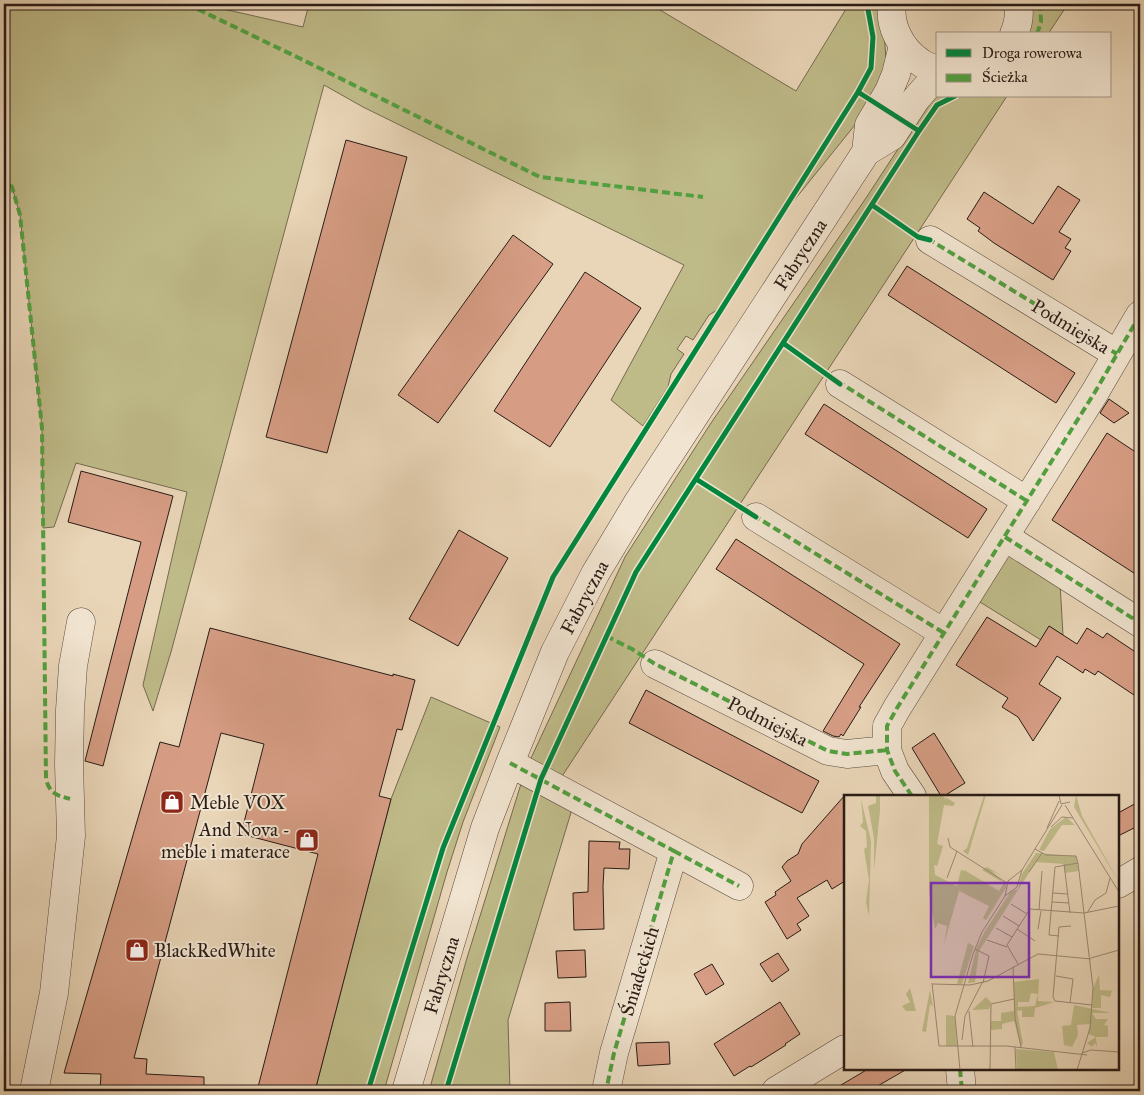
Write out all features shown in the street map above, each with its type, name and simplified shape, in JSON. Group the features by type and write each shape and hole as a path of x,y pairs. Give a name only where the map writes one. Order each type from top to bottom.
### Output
{"street":[{"path":"892,4 893,22 903,46 920,63 936,69"},
{"path":"1015,32 1019,10 1018,4"},
{"name":"Fabryczna","path":"866,152 869,125 889,91 896,74 903,46"},
{"name":"Fabryczna","path":"406,1091 485,828 555,652 595,574 643,496 866,152 892,136 916,99 936,78"},
{"name":"Podmiejska","path":"911,795 895,771 887,750 887,726 1117,354 930,240"},
{"path":"1117,354 1140,315"},
{"path":"840,384 1027,501"},
{"path":"756,516 944,633"},
{"path":"1005,537 1140,623"},
{"path":"34,1091 54,994 71,836 70,710 73,666 81,622"},
{"name":"Podmiejska","path":"655,664 828,751 847,754 887,750"},
{"path":"510,763 740,886"},
{"name":"Śniadeckich","path":"606,1091 614,1053 674,851"},
{"path":"1119,883 1140,871"},
{"path":"776,1091 844,1050"},
{"path":"960,1070 962,1091"}],"shaded area":[{"path":"4,4 201,4 303,27 309,4 650,4 796,91 849,4 875,4 884,32 887,73 867,110 771,229 719,309 709,315 693,340 686,336 677,349 684,354 671,374 668,387 643,426 611,400 684,265 363,107 324,85 171,652 153,711 143,685 187,492 76,463 54,527 43,528 42,428 20,215 12,187 4,175"},
{"path":"1032,4 1068,4 1049,32 1024,32 1033,8"},
{"path":"936,94 936,98 1006,98 555,787 573,806 508,1020 510,1091 429,1091 467,958 525,771 625,557 711,423 866,198"},
{"path":"1010,553 1060,583 1063,635 1049,626 1041,640 980,602"},
{"path":"431,697 500,727 463,822 447,872 384,1091 315,1091 391,799"}],"building":[{"path":"346,140 407,157 327,453 266,437"},
{"path":"1058,186 1080,200 1059,232 1071,239 1065,248 1071,251 1053,280 994,243 978,231 980,228 967,219 984,192 1033,224"},
{"path":"513,235 553,264 438,423 398,395"},
{"path":"907,266 1075,373 1056,403 888,295"},
{"path":"585,272 641,308 550,447 494,411"},
{"path":"1109,399 1129,413 1114,423 1100,413"},
{"path":"824,404 987,509 968,538 805,434"},
{"path":"1107,433 1140,455 1140,577 1052,520"},
{"path":"81,471 173,496 103,766 85,761 141,542 68,522"},
{"path":"459,530 508,558 458,646 409,619"},
{"path":"736,539 900,644 859,707 861,707 843,736 841,734 839,737 833,736 823,731 864,664 716,569"},
{"path":"987,617 1036,647 1049,626 1077,644 1087,628 1103,638 1107,633 1140,655 1140,699 1098,671 1095,675 1085,669 1083,673 1057,656 1039,684 1061,698 1033,741 1018,717 1002,707 1008,698 956,665"},
{"path":"210,628 393,676 393,674 415,680 402,730 397,729 379,796 391,799 315,1091 257,1091 318,854 241,834 264,744 221,733 134,1058 147,1059 146,1074 204,1077 204,1091 100,1091 101,1074 64,1073 160,742 179,747"},
{"path":"646,690 819,781 802,813 629,723"},
{"path":"934,733 965,783 946,795 940,795 912,748"},
{"path":"844,796 844,882 832,889 827,880 797,898 809,916 797,924 801,930 787,939 765,902 791,881 782,867 787,861 798,854 802,844"},
{"path":"1140,801 1138,826 1119,836 1119,812"},
{"path":"589,841 620,842 619,849 630,849 629,869 604,868 604,929 574,930 573,893 588,892"},
{"path":"585,950 586,977 558,978 556,951"},
{"path":"778,953 789,970 772,982 760,964"},
{"path":"712,964 724,984 706,995 694,974"},
{"path":"570,1002 571,1031 545,1031 545,1003"},
{"path":"780,1002 800,1034 786,1045 734,1076 714,1044"},
{"path":"669,1042 670,1064 638,1066 636,1043"},
{"path":"866,1070 905,1070 869,1091 831,1091"}],"marked path":[{"path":"187,4 540,177 703,197"},
{"path":"1038,32 1041,22 1040,4"},
{"path":"4,175 12,187 20,215 42,428 46,779 49,788 54,793 70,799"},
{"path":"927,239 1117,354"},
{"path":"911,795 895,771 887,750 887,726 1095,392 1140,315"},
{"path":"837,381 1027,501"},
{"path":"753,515 944,633"},
{"path":"1005,537 1140,623"},
{"path":"606,636 632,649 655,664 828,751 847,754 887,750"},
{"path":"510,763 674,851 614,1053 606,1091"},
{"path":"674,851 739,886"},
{"path":"960,1070 962,1091"}],"cycle path":[{"path":"867,4 873,37 871,68 858,92 919,131 937,105 951,98"},
{"path":"368,1091 443,848 553,577 858,92"},
{"path":"446,1091 541,779 636,572 919,131"},
{"path":"872,205 918,237 930,240"},
{"path":"783,343 840,384"},
{"path":"696,479 756,517"}],"place":[{"name":"Meble VOX","path":"172,802"},
{"name":"And Nova - meble i materace","path":"307,840"},
{"name":"BlackRedWhite","path":"137,950"}]}
